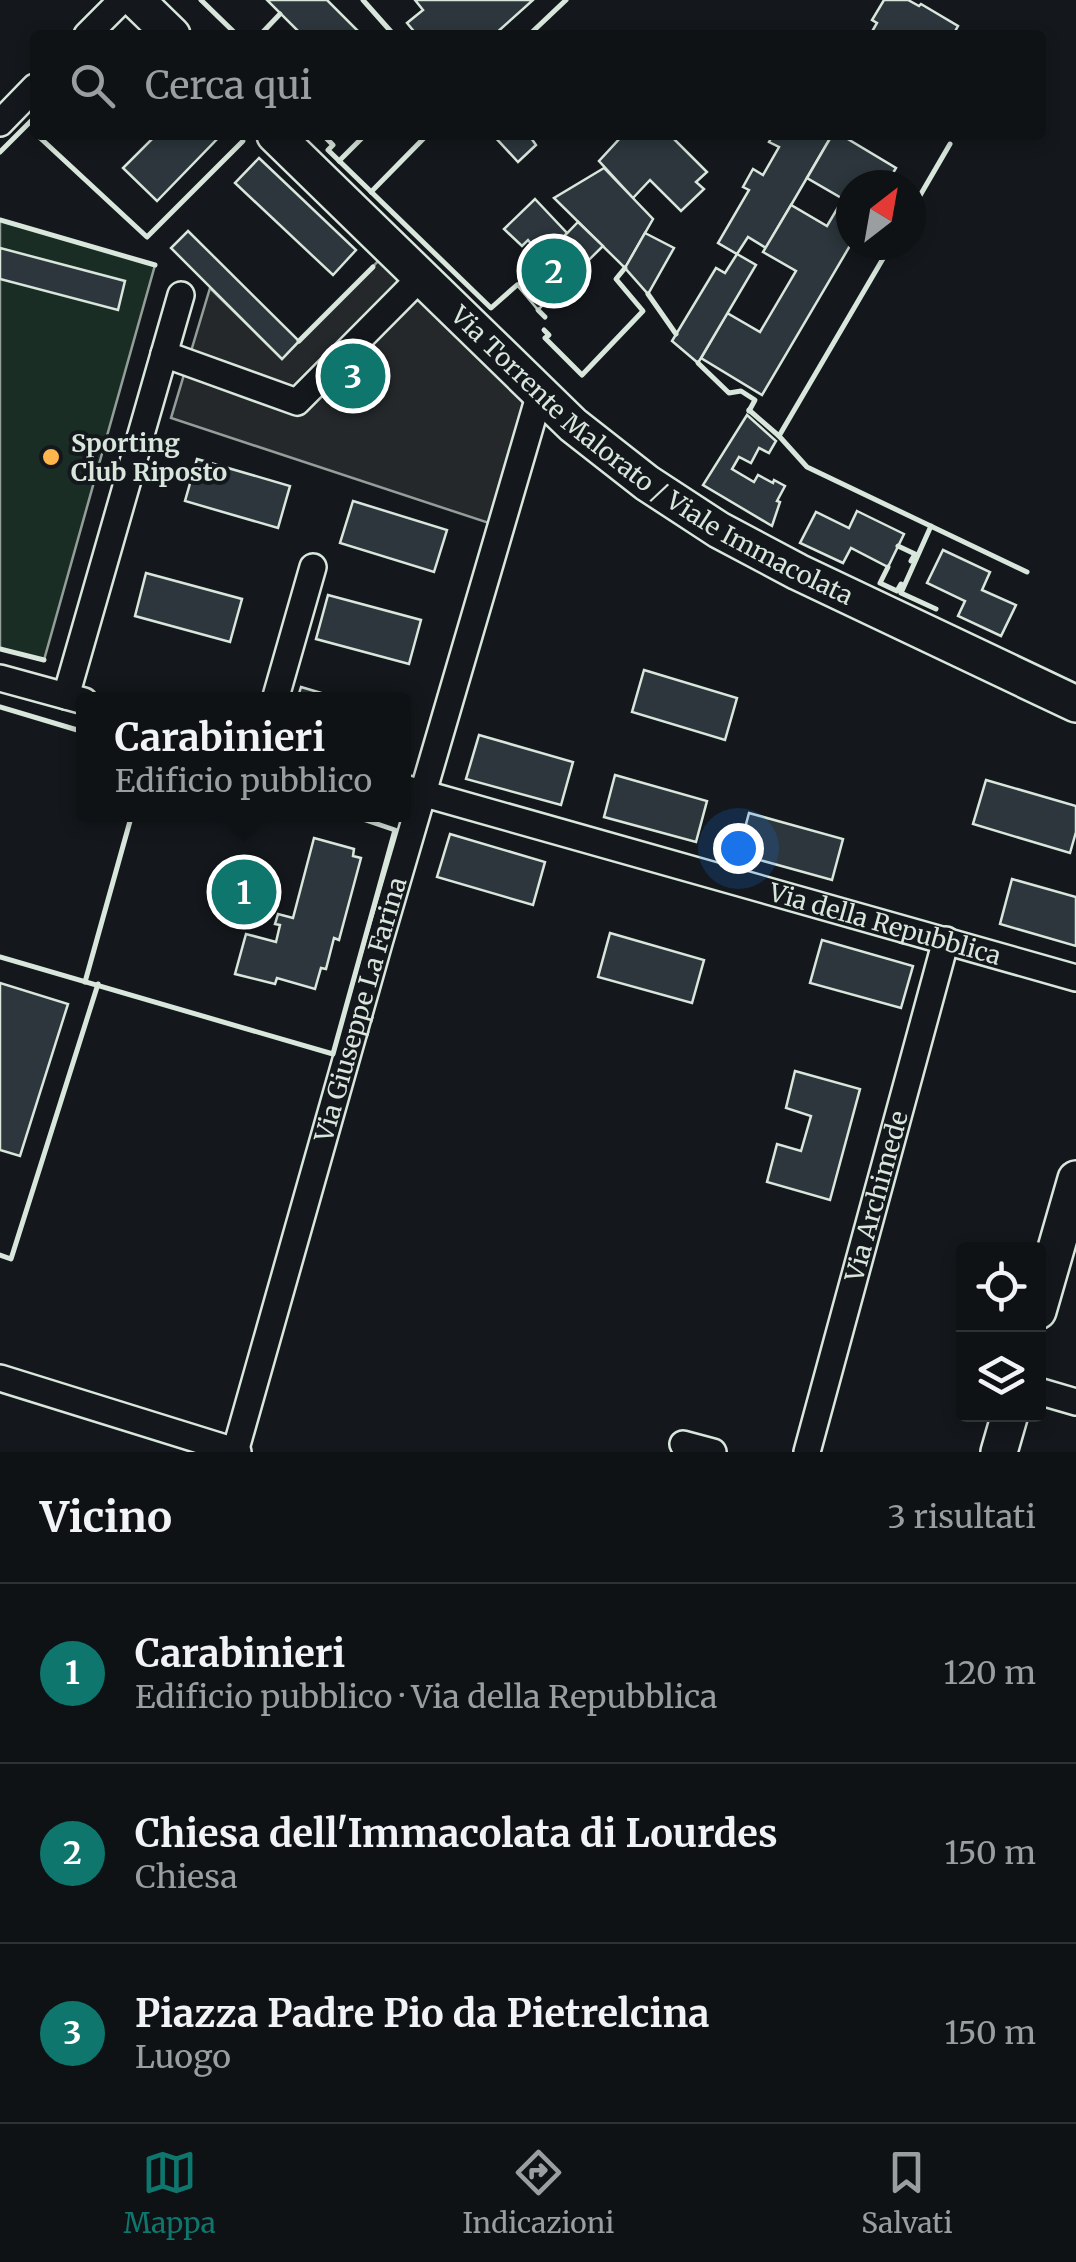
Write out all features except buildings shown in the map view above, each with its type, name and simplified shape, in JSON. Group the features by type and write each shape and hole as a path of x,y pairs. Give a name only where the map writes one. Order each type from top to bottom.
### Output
{"street":[{"path":"92,30 122,0"},
{"path":"136,0 167,30"},
{"path":"0,123 30,93"},
{"name":"Via Torrente Malorato / Viale Immacolata","path":"280,140 573,425 647,483 719,530 798,572 1076,704"},
{"path":"164,354 297,402 420,276"},
{"path":"77,692 182,295"},
{"name":"Via Giuseppe La Farina","path":"414,790 540,393"},
{"path":"277,692 313,566"},
{"path":"0,678 75,699"},
{"name":"Via della Repubblica","path":"414,790 1076,978"},
{"name":"Via Giuseppe La Farina","path":"236,1452 405,822"},
{"name":"Via Archimede","path":"807,1452 946,940"},
{"path":"1046,1283 1076,1178"},
{"path":"0,1378 236,1452"},
{"path":"1046,1392 1072,1394"},
{"path":"1000,1452 1008,1422"},
{"path":"683,1444 713,1452"}],"green space":[{"name":"Sporting Club Riposto","path":"0,220 155,265 44,660 0,649"}],"shaded area":[{"path":"391,248 540,393 501,527 171,418 210,288 282,359"}],"wall":[{"path":"201,0 232,30"},
{"path":"363,0 390,30"},
{"path":"534,30 566,0"},
{"path":"265,30 280,14"},
{"path":"0,152 30,122"},
{"path":"42,140 147,237 243,141"},
{"path":"328,140 333,145 328,150 491,308 517,285"},
{"path":"339,161 360,140"},
{"path":"371,192 422,140"},
{"path":"926,185 950,144"},
{"path":"0,220 155,265"},
{"path":"779,436 882,260"},
{"path":"299,341 373,267"},
{"path":"544,330 549,335 545,338 582,375 643,311 616,279 625,268"},
{"path":"648,294 676,334"},
{"path":"538,310 545,317"},
{"path":"698,363 729,393 741,391 755,400 749,411"},
{"path":"749,410 807,467 1027,572"},
{"path":"931,526 901,593 936,609"},
{"path":"898,546 915,554 911,561"},
{"path":"888,567 880,583 897,591 901,584"},
{"path":"0,649 44,660"},
{"path":"0,707 76,730"},
{"path":"85,982 130,822"},
{"path":"0,957 333,1054 395,830 372,822"},
{"path":"0,1255 11,1259 98,984"}],"place":[{"name":"Chiesa dell'Immacolata di Lourdes","path":"554,271"},
{"name":"Piazza Padre Pio da Pietrelcina","path":"353,376"},
{"name":"Sporting Club Riposto","path":"51,457"},
{"name":"Carabinieri","path":"244,892"}]}
